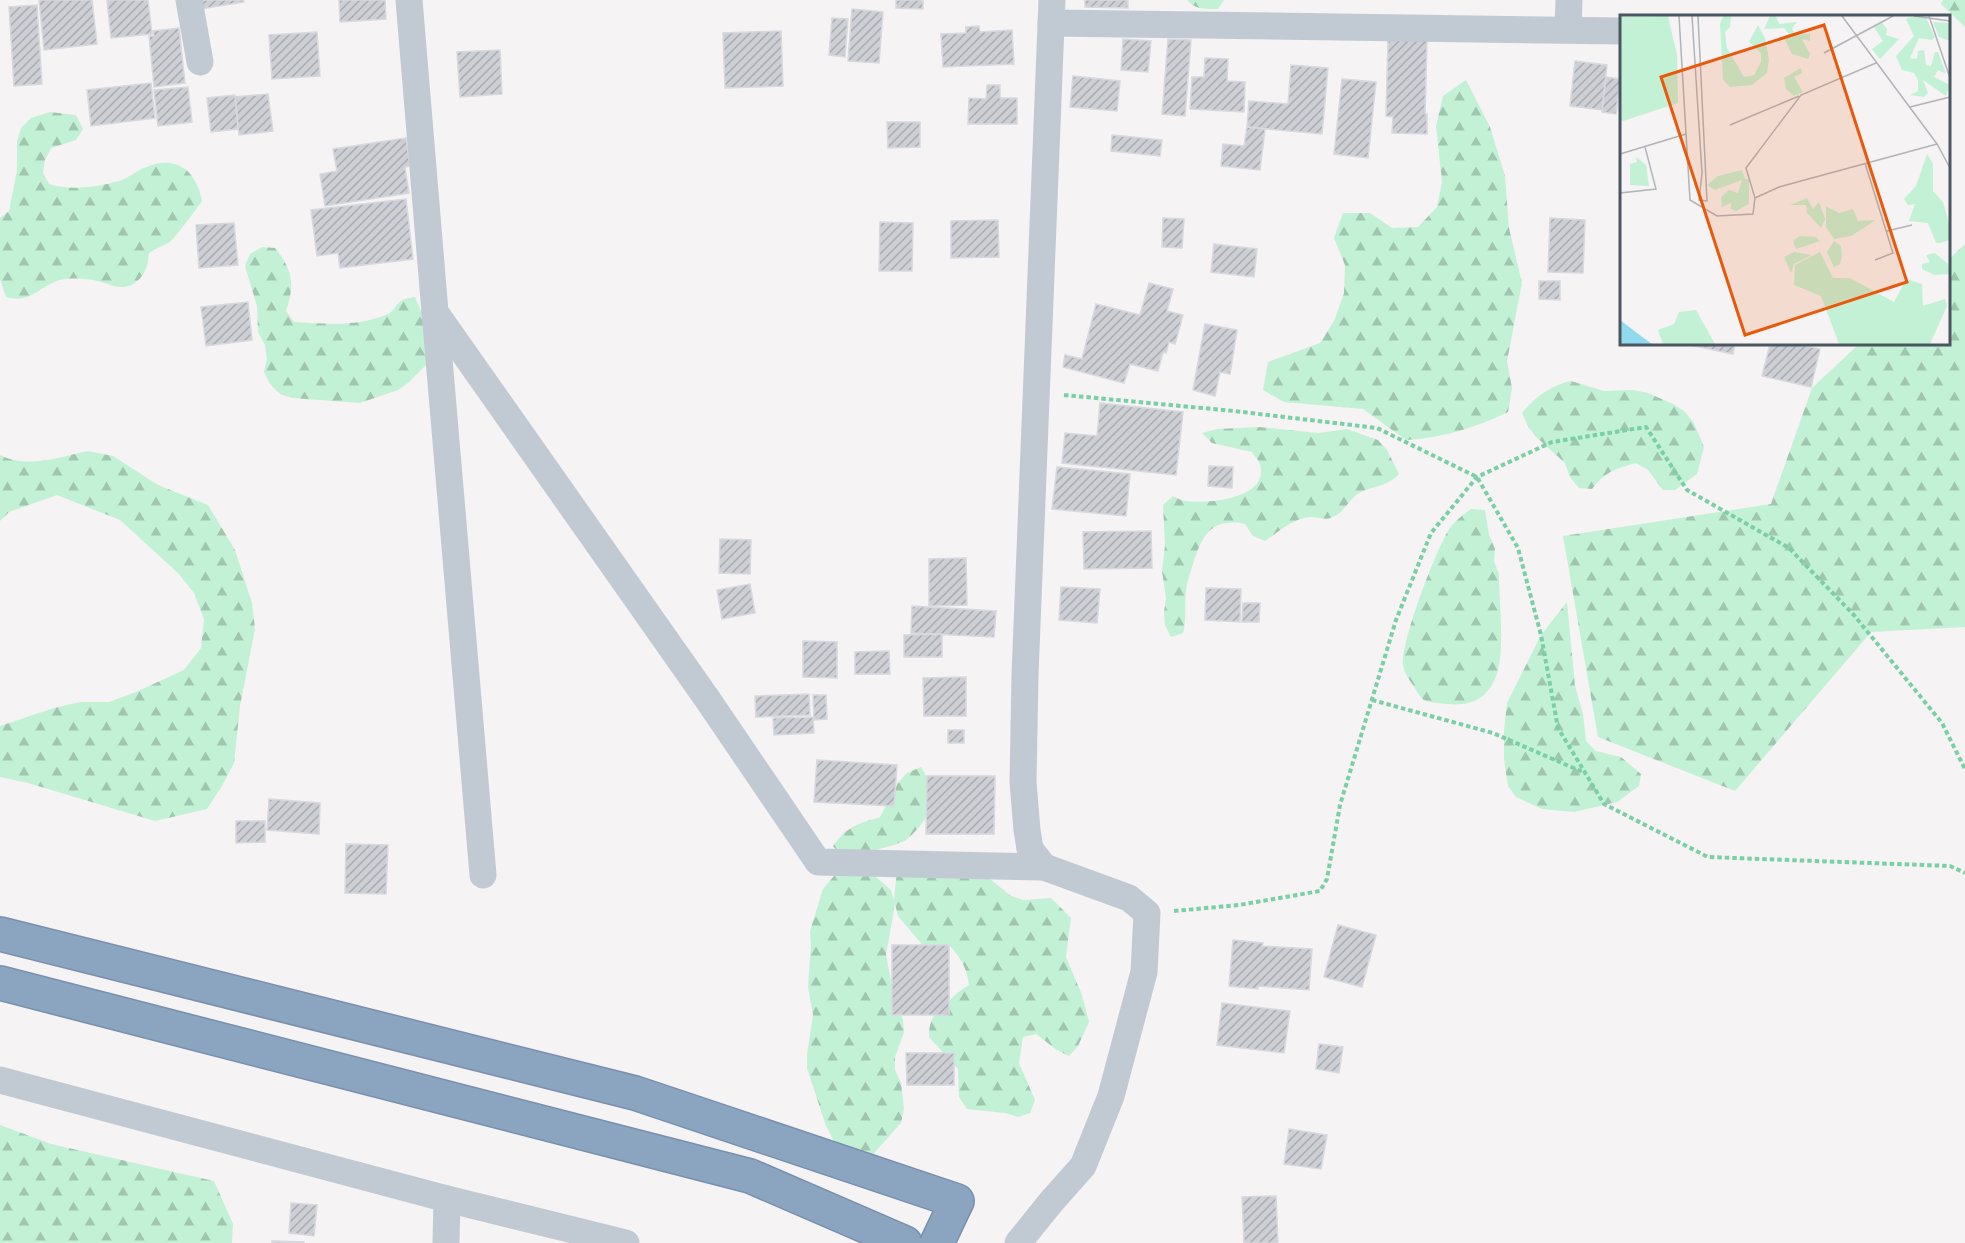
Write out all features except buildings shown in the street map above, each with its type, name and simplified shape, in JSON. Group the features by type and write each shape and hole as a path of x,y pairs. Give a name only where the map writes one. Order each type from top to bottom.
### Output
{"highway":[{"path":"0,934 635,1093 957,1201 937,1243"},
{"path":"0,983 750,1176 905,1243"}],"street":[{"path":"189,0 200,62"},
{"path":"409,0 483,875"},
{"path":"1568,29 1569,0"},
{"path":"1044,867 1030,849 1023,782 1025,675 1052,12 1620,31"},
{"path":"435,312 818,862 1044,867 1129,898 1147,913 1144,972 1111,1095 1083,1166 1018,1243"},
{"path":"0,1080 447,1199 626,1243"},
{"path":"446,1243 447,1199"}],"path":[{"path":"1036,392 1234,411 1377,428 1477,477 1518,548 1541,635 1558,729 1604,804 1708,856 1950,866 1965,873"},
{"path":"1147,913 1239,905 1320,891 1328,879 1340,805 1396,620 1431,532 1477,477 1552,442 1646,427 1687,490 1789,548 1853,614 1942,723 1965,769"},
{"path":"1372,700 1493,733 1585,773"}],"green space":[{"path":"1187,0 1224,0 1218,9 1205,9"},
{"path":"1943,0 1965,0 1965,27 1941,4"},
{"path":"1466,80 1490,127 1505,176 1509,228 1522,283 1507,361 1512,388 1508,412 1458,431 1406,440 1363,409 1284,402 1263,390 1268,362 1320,343 1334,321 1344,293 1345,265 1334,238 1343,213 1370,213 1392,228 1418,227 1437,207 1442,182 1436,126 1443,96"},
{"path":"50,112 76,115 83,129 76,140 51,148 45,160 43,173 49,184 75,188 102,185 122,180 155,164 165,163 182,167 195,180 202,201 170,242 149,253 145,271 133,284 118,287 93,280 67,279 56,281 25,298 6,297 0,279 0,218 9,211 17,170 17,141 21,128 31,118"},
{"path":"1965,244 1965,627 1871,632 1735,791 1598,737 1563,536 1771,504 1812,388 1858,345 1950,345 1950,258"},
{"path":"262,247 275,248 286,263 291,278 291,293 286,311 294,322 342,324 365,321 388,314 401,301 415,297 426,322 426,365 398,390 360,403 292,398 280,394 270,384 264,372 267,359 265,345 258,332 257,306 245,266 250,254"},
{"path":"1571,381 1604,391 1633,390 1648,393 1684,411 1694,423 1704,447 1697,474 1675,490 1663,490 1648,470 1636,463 1611,472 1592,489 1579,488 1570,477 1565,463 1535,436 1522,413 1544,392"},
{"path":"1259,427 1318,433 1347,429 1378,440 1387,450 1399,474 1385,484 1361,492 1333,517 1324,519 1311,517 1299,520 1265,541 1253,536 1245,524 1224,523 1216,526 1204,537 1196,554 1186,591 1183,633 1171,637 1165,625 1164,612 1166,598 1162,571 1165,545 1163,505 1173,496 1181,500 1196,502 1222,500 1247,492 1256,485 1261,476 1260,464 1252,452 1212,443 1202,433 1217,429"},
{"path":"88,451 113,456 158,485 208,505 235,550 252,603 255,629 240,706 234,763 207,809 155,821 28,783 0,777 0,726 54,708 80,702 109,702 136,692 184,670 201,648 204,619 194,593 178,573 120,520 57,495 9,512 0,521 0,455 10,459 32,461 55,459"},
{"path":"1471,509 1485,510 1489,535 1495,549 1494,561 1499,574 1501,628 1498,669 1491,686 1476,701 1462,704 1429,702 1421,697 1404,670 1407,637 1442,542 1453,524"},
{"path":"1567,602 1575,686 1583,714 1586,741 1596,751 1621,757 1641,774 1639,786 1617,802 1574,812 1542,809 1516,797 1508,786 1504,759 1507,703 1541,635"},
{"path":"921,767 931,785 934,797 928,814 915,832 906,840 894,845 842,856 833,846 838,839 854,827 880,817 898,783 907,773"},
{"path":"900,865 990,879 1011,896 1024,900 1051,898 1071,918 1066,957 1082,995 1089,1022 1078,1046 1069,1056 1036,1034 1023,1037 1019,1063 1035,1100 1030,1113 1018,1117 1005,1113 967,1109 959,1097 958,1069 929,1037 931,1022 935,1015 953,996 969,985 965,968 949,945 926,949 898,916 895,904 886,955 903,1020 904,1032 895,1057 895,1070 901,1083 904,1109 901,1123 875,1152 869,1164 846,1164 826,1126 807,1068 813,1015 808,987 810,931 823,889 839,870 870,872 891,890 894,901"},
{"path":"0,1125 51,1144 214,1181 233,1224 232,1243 0,1243"}]}
